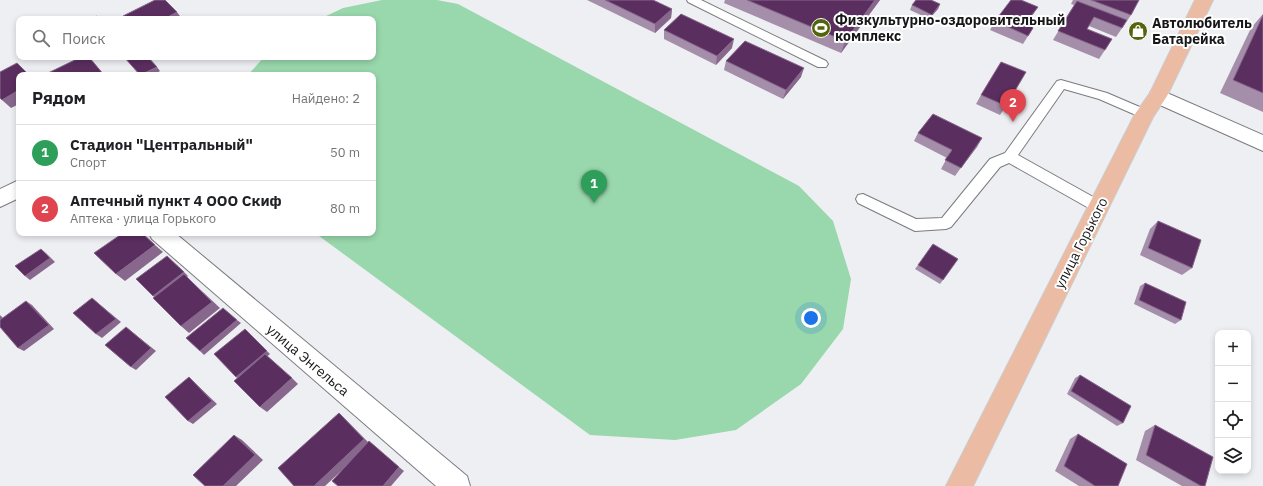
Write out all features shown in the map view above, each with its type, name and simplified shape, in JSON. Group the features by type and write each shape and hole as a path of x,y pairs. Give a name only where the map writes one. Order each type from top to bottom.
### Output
{"main road":[{"name":"улица Горького","path":"959,486 1204,0"}],"street":[{"path":"1152,105 1263,143"},
{"name":"улица Энгельса","path":"164,236 457,486"}],"lane":[{"path":"692,0 822,64"},
{"path":"863,199 915,225 946,223 995,163 1010,157 1061,84 1103,96 1152,105"},
{"path":"1010,157 1099,207"}],"green space":[{"path":"382,0 437,0 458,4 799,186 833,221 851,279 843,329 801,384 736,430 675,440 590,435 319,236 376,236 376,72 251,72 261,60 376,60 376,16 326,16 343,8"}],"building":[{"path":"155,0 165,0 177,12 170,16 123,16"},
{"path":"605,0 653,0 672,9 655,24"},
{"name":"Физкультурно-оздоровительный комплекс","path":"747,0 875,0 845,41"},
{"path":"916,0 931,0 940,4 932,15 912,5"},
{"path":"1011,0 1021,0 1038,7 1028,20 1033,28 1028,36 995,21"},
{"path":"1091,0 1139,0 1131,15"},
{"path":"1077,1 1127,20 1122,28 1094,17 1087,29 1112,39 1105,50 1058,31"},
{"path":"681,14 734,39 717,56 664,30"},
{"path":"1263,15 1263,93 1233,80"},
{"path":"745,41 804,68 786,90 726,61"},
{"path":"75,60 92,60 102,72 50,72"},
{"path":"127,60 151,60 157,67 146,72 137,72"},
{"path":"1001,62 1026,72 1006,106 981,95"},
{"path":"17,63 26,72 16,72 16,92 2,100 0,98 0,72"},
{"path":"933,114 982,138 961,168 945,160 952,150 918,133"},
{"path":"1158,221 1201,240 1192,268 1148,248"},
{"path":"119,236 145,236 155,245 116,274 94,253"},
{"path":"933,244 958,259 943,280 918,265"},
{"path":"41,249 50,258 25,276 15,266"},
{"path":"167,256 184,272 153,296 136,279"},
{"path":"184,274 212,302 181,326 153,298"},
{"path":"1145,283 1186,302 1181,320 1139,300"},
{"path":"92,298 116,319 96,334 73,313"},
{"path":"26,301 49,325 18,348 0,327 0,320"},
{"path":"223,308 237,320 200,351 186,338"},
{"path":"126,327 151,348 131,367 105,345"},
{"path":"245,329 267,351 236,377 214,354"},
{"path":"265,354 292,378 260,407 234,381"},
{"path":"1080,375 1131,406 1123,423 1071,391"},
{"path":"189,377 212,401 188,421 165,397"},
{"path":"339,413 364,439 314,486 294,486 278,468"},
{"path":"1155,425 1213,457 1205,486 1201,486 1146,455"},
{"path":"1078,434 1127,464 1118,486 1095,486 1064,466"},
{"path":"234,435 255,455 223,486 205,486 193,475"},
{"path":"369,441 399,467 383,486 338,486 332,481"}],"place":[{"name":"Физкультурно-оздоровительный комплекс","path":"821,28"},
{"name":"Автолюбитель Батарейка","path":"1138,31"},
{"name":"Аптечный пункт 4 ООО Скиф","path":"1013,122"},
{"name":"Стадион \"Центральный\"","path":"594,203"}]}
